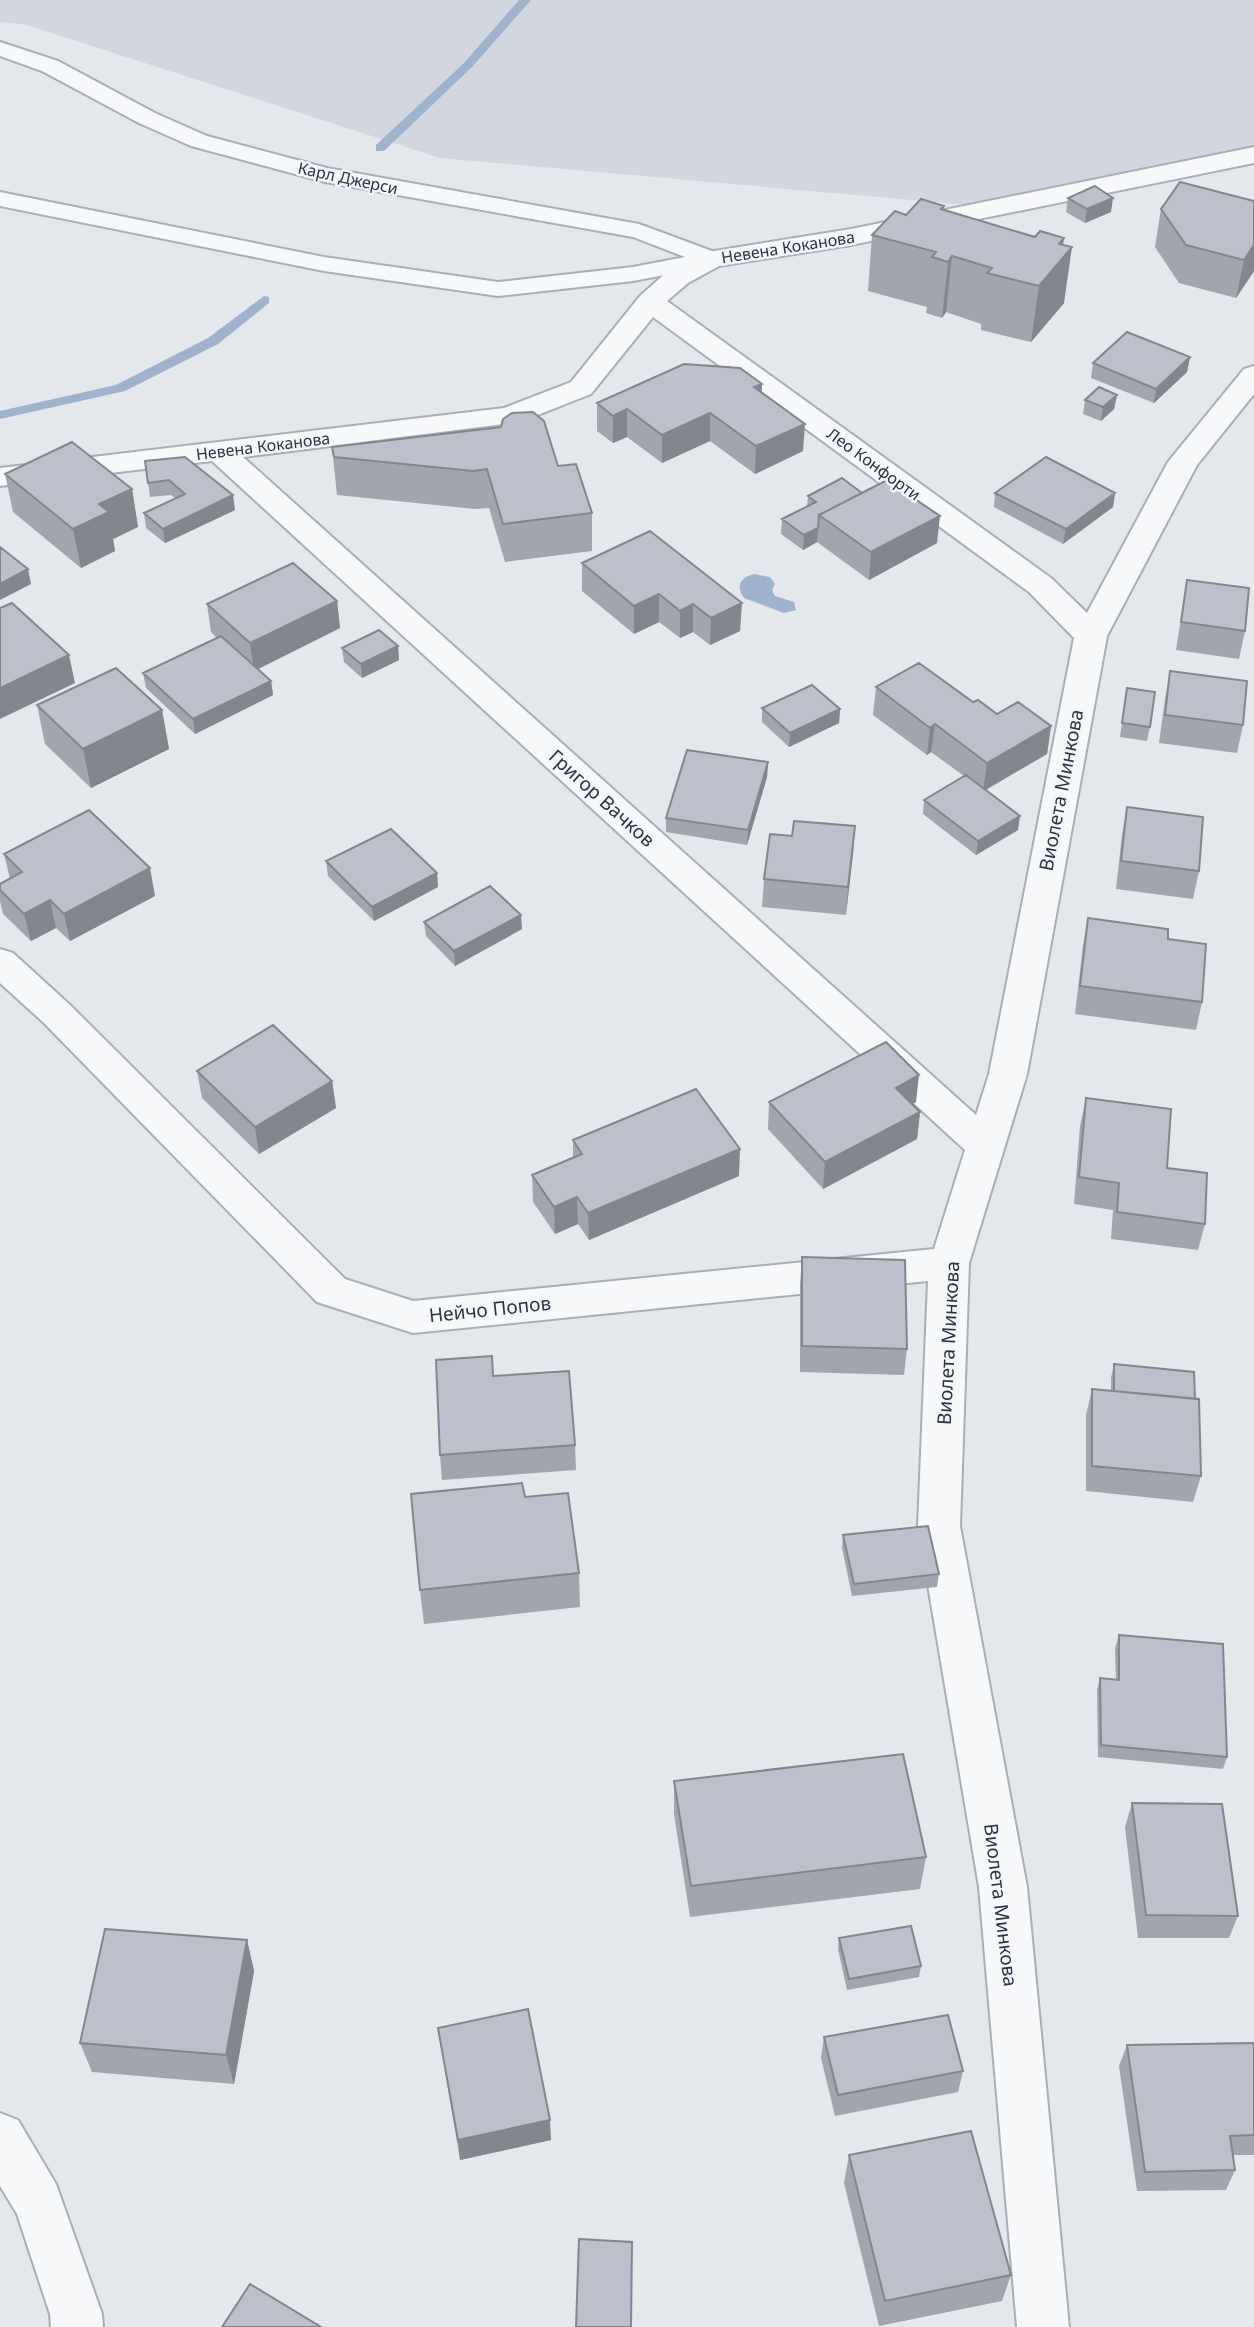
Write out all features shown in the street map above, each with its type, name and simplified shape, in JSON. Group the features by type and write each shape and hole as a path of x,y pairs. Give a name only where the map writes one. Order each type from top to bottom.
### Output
{"street":[{"name":"Невена Коканова","path":"0,477 510,416 581,388 650,302 678,277 712,259 851,237 1254,155"},
{"name":"Лео Конфорти","path":"650,302 1040,585 1090,636"},
{"name":"Виолета Минкова","path":"1042,2327 1003,1887 939,1526 949,1263 1008,1074 1090,636 1183,462 1254,374"},
{"name":"Григор Вачков","path":"219,452 985,1145"},
{"name":"Нейчо Попов","path":"0,962 57,1014 331,1291 413,1317 949,1263"},
{"path":"0,2138 38,2202 76,2314 77,2327"}],"lane":[{"name":"Карл Джерси","path":"0,49 50,66 147,118 199,141 325,175 639,231 712,259"},
{"path":"0,200 324,264 498,289 633,274 712,259"}],"shaded area":[{"path":"0,0 1254,0 1254,154 991,207 440,158 27,25 0,22"}],"water":[{"path":"754,574 770,577 775,584 772,590 775,596 794,602 796,610 784,613 744,598 740,590 741,583"}],"building":[{"path":"1180,182 1254,201 1254,245 1244,260 1186,245 1161,209"},
{"path":"1095,186 1113,198 1087,209 1068,198"},
{"path":"921,199 944,206 941,209 1035,237 1040,231 1064,238 1059,244 1072,247 1039,286 987,273 992,268 952,256 948,262 932,257 936,252 872,235 895,211 906,215"},
{"path":"1127,332 1190,357 1156,389 1093,363"},
{"path":"684,364 740,368 762,384 754,387 805,424 756,446 710,413 662,435 627,409 613,416 597,403"},
{"path":"1099,387 1117,395 1103,407 1085,400"},
{"path":"533,412 544,421 558,466 576,464 592,513 503,524 487,469 473,471 334,457 332,447 501,427 503,419 512,413"},
{"path":"72,442 132,489 99,504 109,512 73,529 5,474"},
{"path":"185,457 233,495 163,529 144,513 185,494 169,480 148,483 145,461"},
{"path":"1046,457 1115,493 1066,529 995,493"},
{"path":"842,478 862,493 819,515 818,528 804,535 782,519 816,502 808,496"},
{"path":"887,480 940,516 871,552 819,515"},
{"path":"650,531 742,603 711,618 693,604 680,611 659,594 634,606 582,563"},
{"path":"0,547 28,569 0,584"},
{"path":"293,563 337,601 250,643 207,604"},
{"path":"1187,580 1249,588 1245,631 1181,622"},
{"path":"12,603 69,655 0,688 0,608"},
{"path":"379,630 398,646 361,664 342,648"},
{"path":"221,636 271,681 193,719 143,673"},
{"path":"919,663 973,702 978,700 997,714 1018,702 1051,726 987,763 935,724 930,728 876,687"},
{"path":"116,668 162,710 83,749 37,705"},
{"path":"1170,671 1247,681 1243,725 1165,715"},
{"path":"812,685 840,709 790,733 762,708"},
{"path":"1127,688 1155,692 1150,727 1122,723"},
{"path":"687,750 768,762 748,830 666,818"},
{"path":"966,775 1020,816 978,841 924,800"},
{"path":"1127,807 1203,817 1199,871 1121,861"},
{"path":"89,810 150,868 64,914 50,900 24,914 0,890 0,884 22,872 4,854"},
{"path":"794,821 855,826 848,887 764,879 770,834 792,836"},
{"path":"391,829 437,873 372,907 326,861"},
{"path":"490,886 521,915 454,951 424,922"},
{"path":"1088,918 1168,929 1168,939 1206,944 1202,1002 1080,986"},
{"path":"273,1025 332,1081 255,1127 197,1071"},
{"path":"886,1042 919,1075 896,1088 920,1112 825,1162 769,1102"},
{"path":"696,1089 740,1149 588,1213 577,1197 554,1207 532,1175 582,1154 573,1140"},
{"path":"1086,1098 1171,1109 1167,1168 1207,1173 1205,1224 1117,1212 1119,1183 1079,1177"},
{"path":"802,1257 905,1260 907,1349 802,1346"},
{"path":"492,1356 493,1376 569,1371 575,1445 440,1455 436,1360"},
{"path":"1114,1364 1194,1372 1195,1399 1114,1391"},
{"path":"1092,1389 1199,1399 1201,1476 1092,1466"},
{"path":"522,1483 525,1497 568,1493 579,1573 420,1590 411,1494"},
{"path":"928,1526 939,1574 854,1584 843,1535"},
{"path":"1119,1635 1223,1644 1227,1757 1101,1745 1100,1678 1119,1680"},
{"path":"903,1754 926,1857 691,1886 674,1781"},
{"path":"1132,1803 1222,1804 1238,1916 1146,1915"},
{"path":"911,1926 921,1966 849,1979 839,1938"},
{"path":"105,1929 247,1940 226,2055 80,2043"},
{"path":"528,2009 550,2120 458,2140 438,2028"},
{"path":"948,2015 963,2071 838,2095 824,2037"},
{"path":"1254,2043 1254,2135 1230,2136 1235,2170 1145,2172 1127,2045"},
{"path":"971,2131 1011,2275 885,2301 849,2155"},
{"path":"579,2239 632,2242 631,2327 576,2327"},
{"path":"250,2284 321,2327 222,2327"}],"waterway":[{"path":"380,148 468,65 525,0"},
{"path":"0,415 120,388 213,341 264,300"}]}
